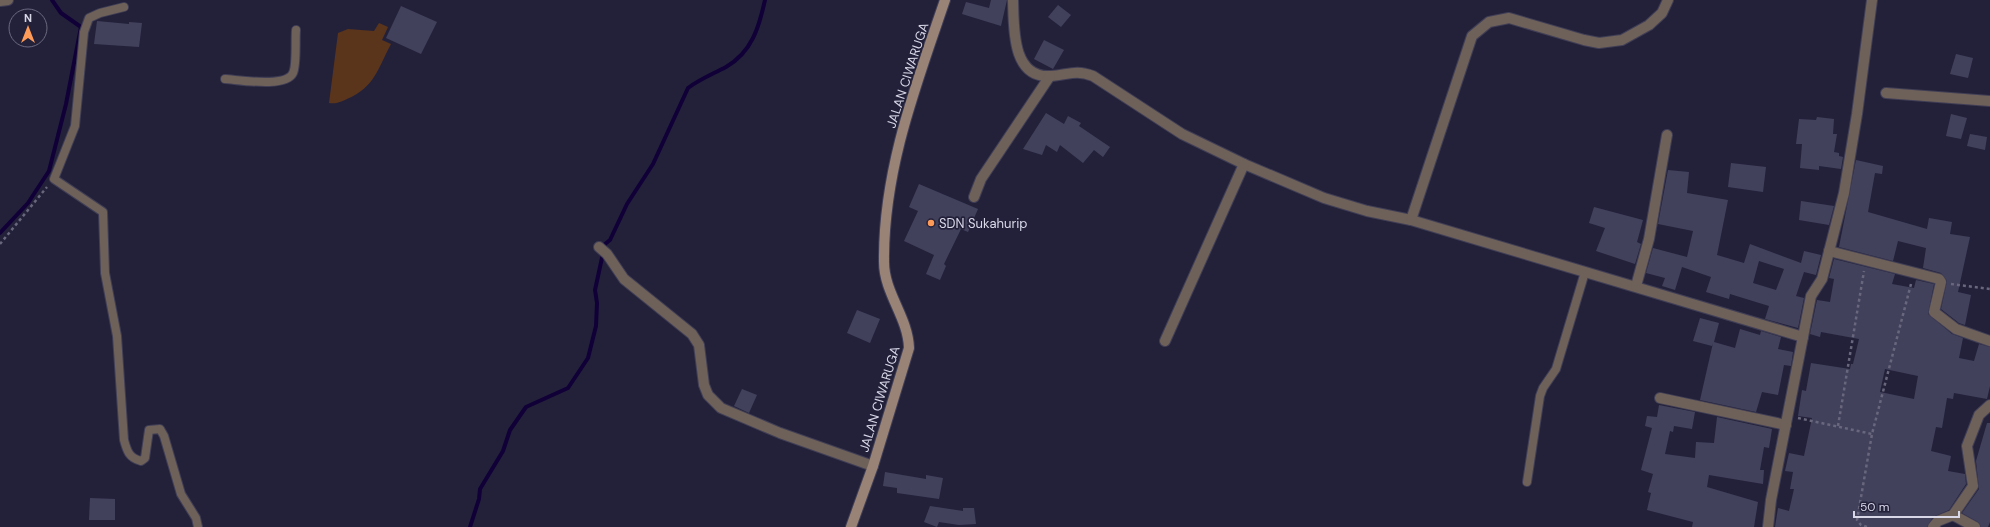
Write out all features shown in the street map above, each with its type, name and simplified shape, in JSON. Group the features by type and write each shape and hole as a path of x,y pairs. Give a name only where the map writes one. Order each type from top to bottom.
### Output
{"street":[{"path":"0,1 8,0"},
{"name":"JALAN CIWARUGA","path":"851,527 873,466 909,348 909,334 887,284 884,262 887,215 894,168 906,114 946,0"},
{"path":"1013,0 1015,42 1022,62 1033,72 1042,76 1078,72 1093,76 1182,134 1244,164 1324,198 1366,211 1411,220 1803,337"},
{"path":"1411,220 1472,36 1489,22 1509,18 1599,43 1622,40 1649,25 1662,12 1668,0"},
{"path":"1768,527 1771,500 1811,296 1820,282 1844,193 1857,114 1872,0"},
{"path":"974,197 981,179 1050,76"},
{"path":"1886,93 1990,101"},
{"path":"1636,286 1649,239 1667,135"},
{"path":"1165,341 1244,164"},
{"path":"599,247 607,254 624,279 692,334 699,345 704,385 708,395 721,408 780,433 873,466"},
{"path":"1829,251 1913,273 1939,278 1941,282 1934,312 1956,329 1990,341"},
{"path":"1660,398 1787,420"},
{"path":"1933,527 1938,521 1953,515 1972,486 1967,446 1979,415 1990,405"},
{"path":"1953,515 1975,527"}],"lane":[{"path":"124,7 100,13 88,18 84,32 75,126 54,179 103,212 105,273 117,336 124,440 128,453 133,459 141,461 145,458 149,430 160,429 164,436 181,494 196,518 198,527"},
{"path":"225,79 280,82 289,79 294,72 296,30"},
{"path":"1527,482 1540,396 1543,388 1556,369 1561,356 1585,272"}],"path":[{"path":"0,244 54,179"},
{"path":"1838,426 1864,271 1870,261"},
{"path":"1867,527 1861,525 1857,517 1872,434 1913,273"},
{"path":"1941,282 1990,288"},
{"path":"1787,420 1838,426 1872,434"}],"shaded area":[{"path":"379,23 388,27 382,40 391,44 375,76 364,89 356,94 338,102 329,103 338,33 348,29 374,31"}],"building":[{"path":"991,0 1007,0 1001,26 962,14 966,2 989,8"},
{"path":"1058,5 1071,15 1061,27 1048,17"},
{"path":"401,6 437,22 421,54 386,38"},
{"path":"97,21 129,24 129,22 142,23 139,47 94,44"},
{"path":"1044,40 1064,50 1053,69 1034,59"},
{"path":"1956,54 1973,58 1968,78 1950,74"},
{"path":"1046,113 1064,124 1068,116 1081,123 1079,126 1110,147 1103,157 1094,150 1083,163 1060,145 1057,152 1046,145 1042,155 1023,149"},
{"path":"1951,114 1967,118 1961,139 1946,136"},
{"path":"1817,117 1834,119 1833,134 1837,134 1834,152 1839,153 1839,156 1843,157 1841,169 1819,166 1819,170 1800,168 1802,144 1796,144 1799,119 1816,120"},
{"path":"1970,134 1987,137 1985,150 1967,146"},
{"path":"1856,160 1883,166 1882,174 1875,173 1868,212 1927,229 1929,218 1952,222 1950,234 1970,237 1958,292 1971,295 1965,325 1959,323 1941,309 1947,281 1941,273 1923,268 1926,248 1898,241 1893,261 1839,247"},
{"path":"1731,163 1766,167 1763,192 1728,187"},
{"path":"1668,170 1689,172 1687,193 1728,200 1717,255 1744,263 1750,244 1801,263 1804,251 1821,255 1816,275 1804,272 1796,296 1804,298 1798,328 1765,319 1769,306 1730,294 1729,299 1706,292 1711,277 1682,267 1675,290 1662,286 1665,278 1646,273 1653,248 1687,257 1693,231 1658,224","holes":["1759,261 1784,269 1776,290 1753,283"]},
{"path":"919,184 978,209 968,232 961,229 944,264 946,266 940,280 926,274 934,255 904,241 918,211 909,207"},
{"path":"1801,201 1834,206 1829,225 1799,220"},
{"path":"1594,207 1643,220 1637,242 1641,244 1635,264 1596,251 1605,228 1589,223"},
{"path":"1834,259 1895,274 1892,284 1914,288 1916,280 1934,284 1928,314 1952,334 1963,338 1959,358 1974,361 1979,344 1990,347 1990,386 1987,399 1954,393 1953,399 1947,398 1942,428 1936,427 1931,451 1951,456 1948,471 1965,474 1966,484 1949,510 1933,517 1927,527 1775,527 1778,508 1789,511 1794,489 1790,489 1793,472 1785,471 1789,453 1804,456 1812,418 1798,416 1802,390 1806,391 1811,363 1850,369 1851,364 1853,364 1859,339 1821,332 1820,337 1810,334 1817,300 1830,302 1834,279 1829,278","holes":["1885,369 1918,376 1914,399 1880,392"]},
{"path":"857,310 880,319 870,343 847,333"},
{"path":"1700,318 1719,323 1714,342 1735,348 1740,329 1760,335 1761,331 1781,337 1778,349 1793,352 1791,366 1784,365 1778,395 1762,392 1756,412 1700,400 1713,343 1712,346 1693,341"},
{"path":"742,389 757,395 749,413 734,406"},
{"path":"1659,405 1695,412 1692,429 1674,426 1673,432 1670,431 1665,454 1695,458 1696,442 1714,443 1717,417 1772,429 1769,448 1764,447 1760,470 1764,470 1763,484 1709,475 1707,487 1758,502 1754,527 1692,527 1693,522 1647,510 1651,493 1648,492 1653,474 1641,470 1652,428 1645,426 1647,416 1657,417"},
{"path":"1987,423 1990,423 1990,522 1988,527 1981,527 1978,522 1962,513 1979,489 1976,461"},
{"path":"885,472 926,479 926,475 943,478 939,499 897,493 897,488 883,486"},
{"path":"90,498 115,499 115,520 89,520"},
{"path":"930,506 963,511 963,508 974,508 976,524 959,525 939,522 937,527 924,522"}],"waterway":[{"path":"0,233 28,203 49,171 66,104 81,27 61,13 52,0"},
{"path":"470,527 479,499 480,489 503,451 510,430 526,407 568,388 588,358 596,326 597,303 595,290 605,244 610,240 627,204 653,164 688,88 726,67 742,54 753,38 757,29 765,0"}],"place":[{"name":"SDN Sukahurip","path":"931,223"}]}
